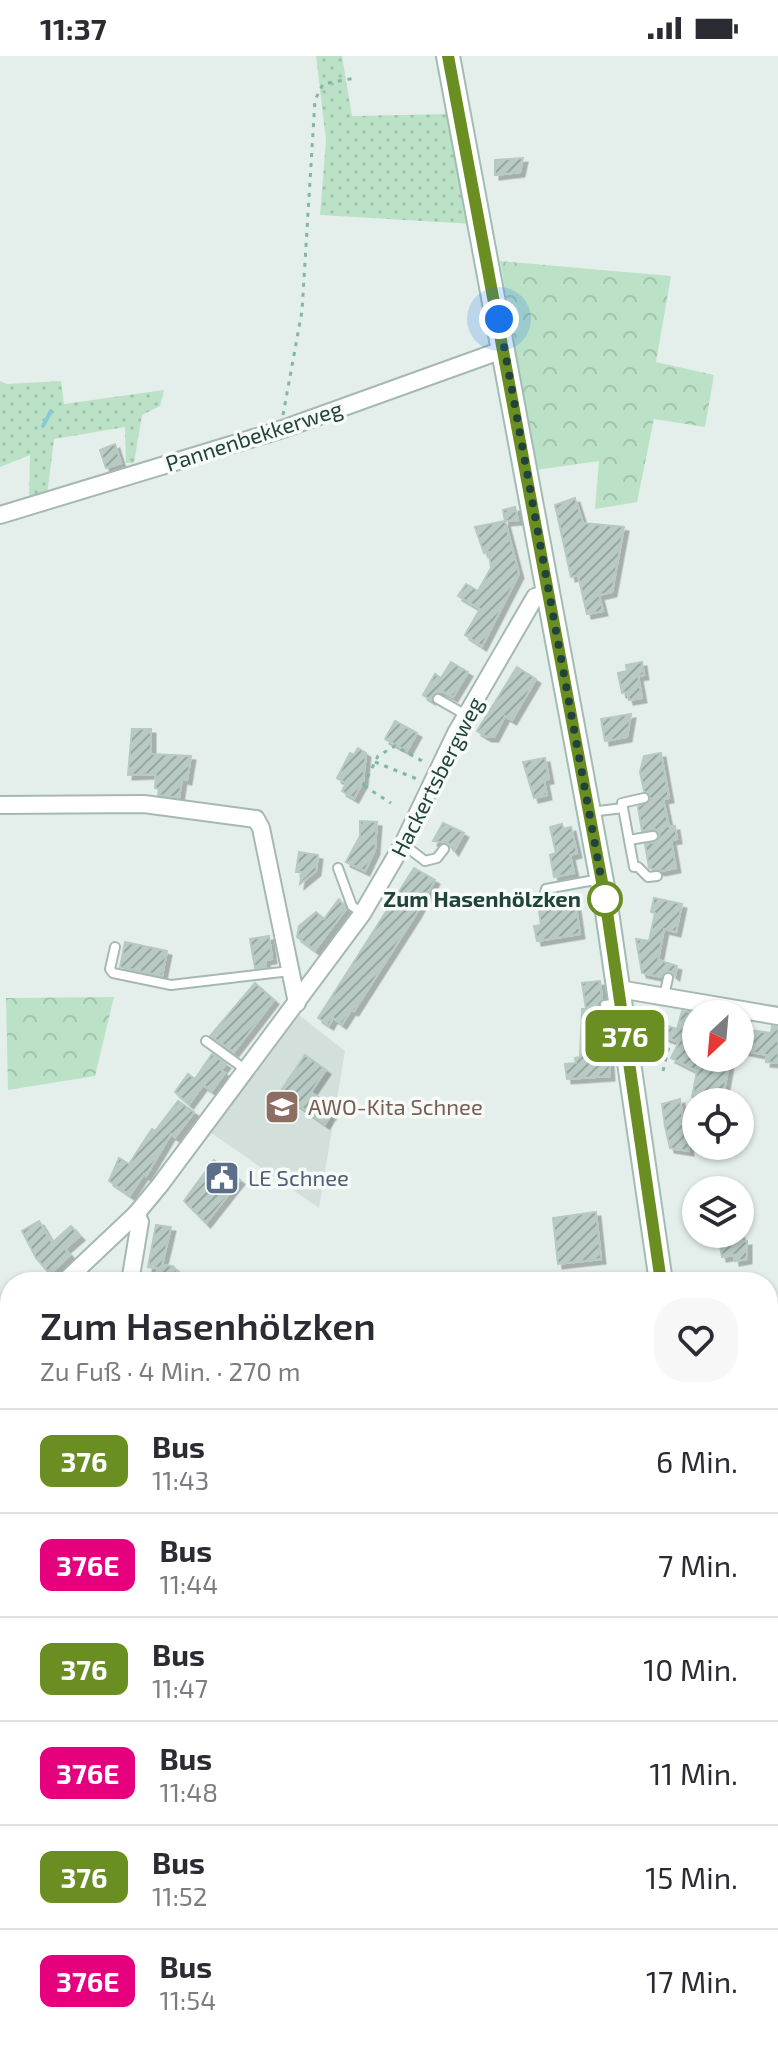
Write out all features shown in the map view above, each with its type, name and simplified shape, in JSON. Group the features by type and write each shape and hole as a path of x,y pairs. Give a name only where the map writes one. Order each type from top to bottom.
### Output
{"main road":[{"path":"448,56 505,349 601,879 660,1272"}],"street":[{"name":"Pannenbekkerweg","path":"0,515 280,430 505,349"},
{"name":"Hackertsbergweg","path":"75,1272 136,1214 362,914 466,715 535,597 548,593"},
{"path":"0,805 144,804 256,819 261,828 297,1003"},
{"path":"620,1003 664,997 682,1002"},
{"path":"754,1020 778,1016"},
{"path":"132,1272 140,1222 136,1214"}],"lane":[{"path":"438,699 466,715"},
{"path":"644,798 622,803 634,867 648,877 657,876"},
{"path":"589,812 623,808"},
{"path":"407,827 425,861 435,869"},
{"path":"629,840 653,836"},
{"path":"425,861 437,858 444,849"},
{"path":"338,868 352,906 362,914"},
{"path":"542,905 546,889 601,879"},
{"path":"115,947 110,969 116,976 159,985 290,971"},
{"path":"664,997 668,978"},
{"path":"206,1041 246,1071"}],"path":[{"path":"280,430 302,311 315,100 323,84 355,78"},
{"path":"391,803 362,785 375,762 395,746 435,777"},
{"path":"375,762 435,777"},
{"path":"627,1046 671,1042 663,1071"}],"shaded area":[{"name":"AWO-Kita Schnee","path":"299,1015 345,1051 319,1208 210,1132"}],"green space":[{"path":"316,56 342,56 352,116 451,114 473,224 320,215 326,140"},
{"path":"500,261 671,276 656,362 714,375 705,427 654,419 637,502 595,509 599,461 536,470"},
{"path":"0,381 7,384 61,381 64,404 164,390 160,406 142,415 134,463 126,463 125,427 54,439 47,496 29,500 30,455 0,467"},
{"path":"114,997 95,1076 8,1090 6,998"}],"building":[{"path":"523,158 520,172 495,175 495,160"},
{"path":"115,444 121,463 106,468 100,450"},
{"path":"575,498 583,523 624,527 612,592 599,595 603,611 587,614 578,575 571,577 555,505"},
{"path":"515,507 518,520 505,521 503,510"},
{"path":"505,521 519,574 482,646 465,635 480,609 458,596 466,584 478,591 491,568 489,552 484,553 475,527"},
{"path":"451,662 468,672 453,697 442,691 434,693 431,700 423,695 435,674 441,678"},
{"path":"642,662 644,675 638,676 642,698 629,700 627,692 622,693 618,673 627,671 626,665"},
{"path":"517,667 536,679 512,720 505,716 494,737 487,737 477,731"},
{"path":"631,714 627,737 605,741 601,719"},
{"path":"395,721 417,733 407,751 385,739"},
{"path":"132,729 151,729 151,754 191,756 187,780 182,779 179,798 158,795 156,774 128,775"},
{"path":"358,748 366,753 363,782 354,798 342,791 346,783 337,778 350,753 354,755"},
{"path":"661,753 669,798 663,799 669,827 675,826 677,839 671,840 676,868 661,871 649,868 645,844 657,842 660,834 655,829 642,831 638,807 651,799 644,791 640,772 644,756"},
{"path":"545,758 549,779 544,780 547,795 534,798 523,762"},
{"path":"360,821 377,822 375,850 365,871 346,862 360,836"},
{"path":"443,823 464,833 454,851 448,843 433,841"},
{"path":"562,824 563,829 571,827 577,853 570,855 574,873 554,877 550,855 556,853 550,827"},
{"path":"299,852 318,855 316,871 300,884 302,872 296,872"},
{"path":"414,868 435,880 354,1011 351,1010 342,1024 333,1018 329,1025 318,1018"},
{"path":"654,898 682,904 676,932 664,929 658,960 677,966 675,976 669,971 661,977 642,973 636,939 649,941 655,913 651,912"},
{"path":"339,899 346,909 315,950 297,937 299,926 316,912 324,919"},
{"path":"575,900 580,934 537,941 534,926 541,925 539,911 546,910 549,904"},
{"path":"269,936 272,959 265,960 266,967 255,968 250,939"},
{"path":"125,942 167,951 162,976 120,967"},
{"path":"600,981 602,999 597,1002 596,1046 608,1045 610,1076 567,1079 565,1064 576,1063 575,1058 580,1057 582,1009 586,1009 582,983"},
{"path":"255,983 274,1000 234,1052 210,1036"},
{"path":"682,1011 682,1064 671,1058 679,1042 662,1036 665,1025 677,1029"},
{"path":"772,1026 778,1027 778,1063 766,1062 767,1055 754,1053 754,1030 771,1033"},
{"path":"212,1054 226,1064 221,1070 225,1073 212,1091 203,1085 189,1104 175,1092 188,1074 195,1079"},
{"path":"305,1055 326,1070 311,1092 335,1109 325,1124 280,1092"},
{"path":"697,1072 727,1072 725,1088 694,1088"},
{"path":"680,1099 682,1150 670,1148 662,1104"},
{"path":"178,1101 194,1112 175,1137 171,1134 146,1176 144,1174 130,1195 109,1181 119,1158 129,1164 152,1129 155,1131"},
{"path":"214,1160 240,1180 206,1223 184,1201"},
{"path":"596,1212 601,1259 558,1264 553,1218"},
{"path":"39,1221 52,1243 71,1226 80,1236 65,1249 70,1255 48,1272 36,1258 22,1231"},
{"path":"156,1225 171,1227 162,1265 173,1266 178,1272 157,1272 158,1268 148,1267"},
{"path":"720,1248 747,1248 747,1259 735,1261 734,1255 722,1257"}],"waterway":[{"path":"43,426 51,411"}],"bus line":[{"name":"376","path":"448,56 605,898 659,1272"}],"place":[{"name":"Zum Hasenhölzken","path":"605,899"},
{"name":"AWO-Kita Schnee","path":"282,1107"},
{"name":"LE Schnee","path":"222,1178"}],"route":[{"path":"499,319 605,899"}]}
